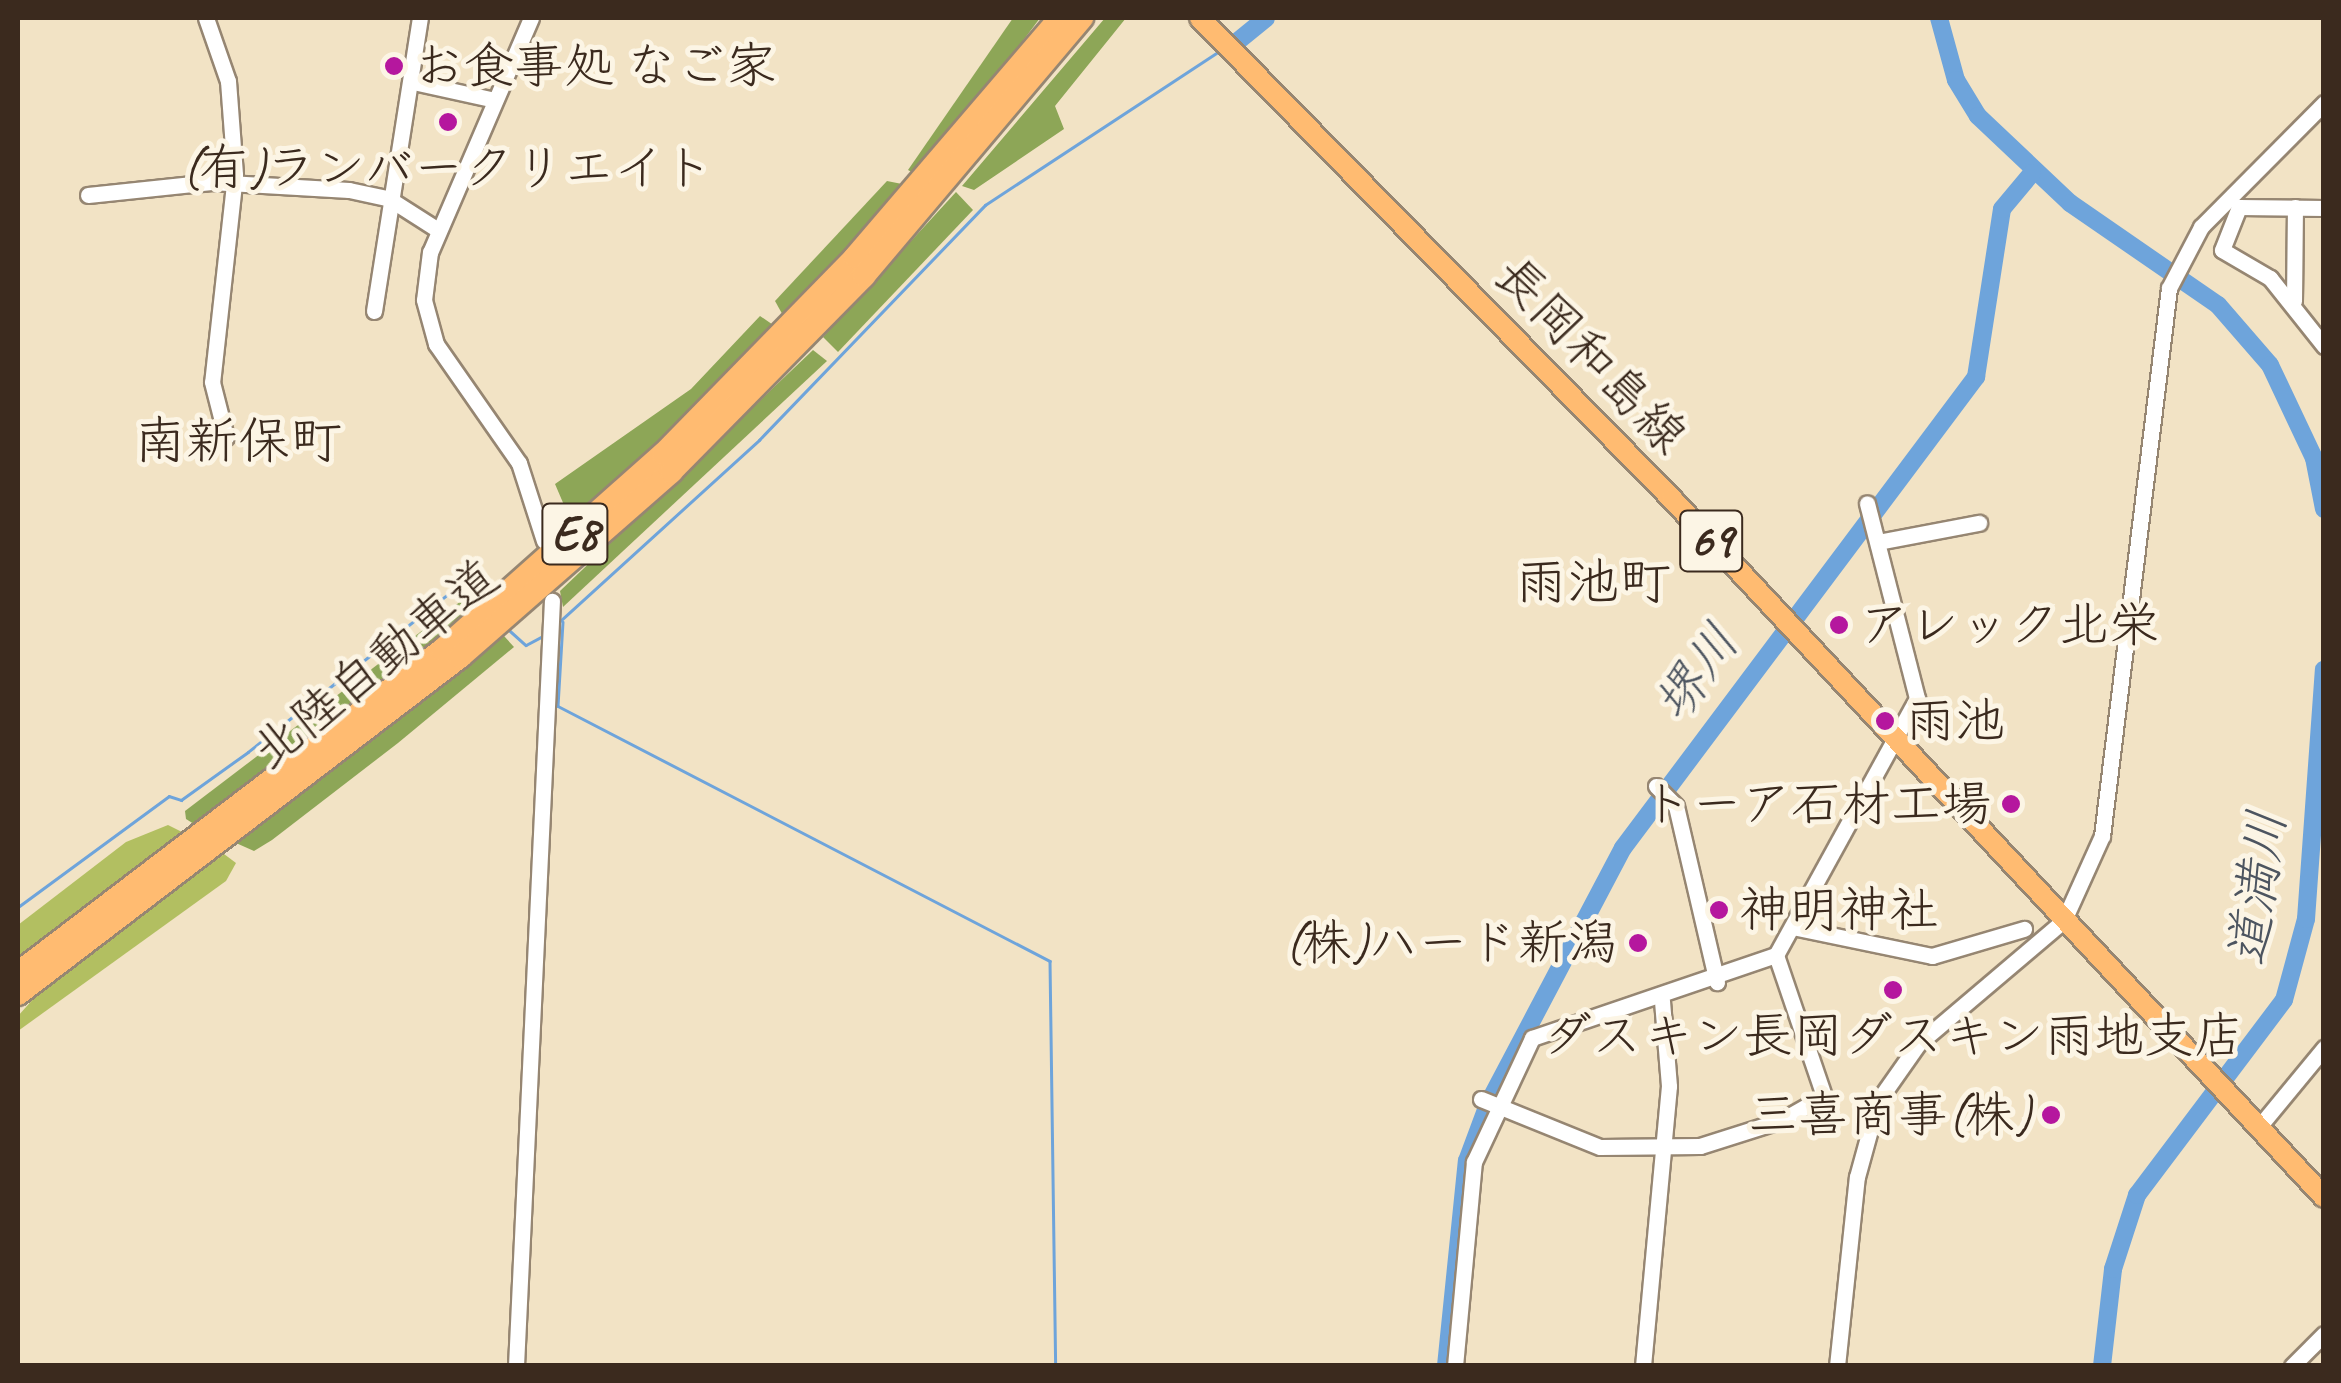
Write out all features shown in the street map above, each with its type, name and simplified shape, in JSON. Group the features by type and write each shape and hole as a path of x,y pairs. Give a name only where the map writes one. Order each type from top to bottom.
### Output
{"highway":[{"name":"北陸自動車道","path":"18,973 453,641 650,466 855,258 1060,18"},
{"name":"北陸自動車道","path":"18,994 460,658 671,472 876,263 1082,18"}],"main road":[{"name":"長岡和島線","path":"1200,18 1894,738 2324,1197"}],"street":[{"path":"206,18 228,81 235,182 212,382 226,437"},
{"path":"374,311 388,198 413,82 420,18"},
{"path":"531,18 438,230 425,277 427,323 519,464 544,541"},
{"path":"413,82 495,100"},
{"path":"1838,1366 1857,1177 1885,1087 1918,1044 2064,920 2108,807 2154,356 2169,288 2185,252 2324,103"},
{"path":"88,195 235,182 388,198 438,230"},
{"path":"2324,208 2238,206 2222,250 2294,301 2324,346"},
{"path":"2294,301 2295,208"},
{"path":"1455,1366 1474,1162 1532,1038 1717,982 1776,955 1797,928 1918,690 1868,503"},
{"path":"1878,542 1979,523"},
{"path":"516,1366 552,601"},
{"path":"1656,786 1676,806 1717,982"},
{"path":"1797,928 1932,956 2024,929"},
{"path":"1481,1099 1585,1144 1665,1151 1747,1136 1824,1096 1776,955"},
{"path":"1642,1366 1665,1151 1662,1000"},
{"path":"2258,1128 2324,1048"},
{"path":"2292,1366 2324,1334"}],"green space":[{"path":"1013,18 1040,18 939,153 917,175 908,170"},
{"path":"1105,18 1126,18 1055,106 1064,129 974,190 962,186"},
{"path":"887,181 912,186 785,319 775,301"},
{"path":"956,192 973,210 838,352 823,337"},
{"path":"760,316 779,329 554,537 552,516 564,505 555,484 691,389"},
{"path":"813,350 827,361 563,607 560,591"},
{"path":"465,598 475,608 194,824 186,819 185,811"},
{"path":"504,636 514,647 398,743 272,840 254,851 236,843"},
{"path":"168,825 184,833 18,962 18,925 126,842"},
{"path":"224,854 236,863 226,881 18,1031 18,1016 44,987"}],"waterway":[{"path":"1238,41 1266,18"},
{"name":"道満川","path":"1939,18 1956,80 1978,116 2070,203 2218,305 2270,365 2314,458 2324,509"},
{"path":"558,623 759,440 985,205 1218,52"},
{"name":"堺川","path":"1446,1366 1467,1161 1489,1102 1623,848 1976,377 2002,209 2032,173"},
{"path":"18,907 169,796 181,800 248,752 463,582 482,601"},
{"path":"563,622 558,706 1050,961 1056,1366"},
{"path":"508,629 526,645 545,635"},
{"name":"道満川","path":"2102,1366 2113,1269 2137,1195 2284,1000 2306,919 2324,670"}],"place":[{"name":"お食事処 なご家","path":"394,66"},
{"name":"(有)ランバークリエイト","path":"448,122"},
{"name":"アレック北栄","path":"1839,625"},
{"name":"雨池","path":"1885,721"},
{"name":"トーア石材工場","path":"2011,804"},
{"name":"神明神社","path":"1719,910"},
{"name":"(株)ハード新潟","path":"1638,943"},
{"name":"ダスキン長岡ダスキン雨地支店","path":"1893,990"},
{"name":"三喜商事(株)","path":"2051,1115"}],"district":[{"name":"南新保町","path":"238,442"},
{"name":"雨池町","path":"1593,583"}]}
